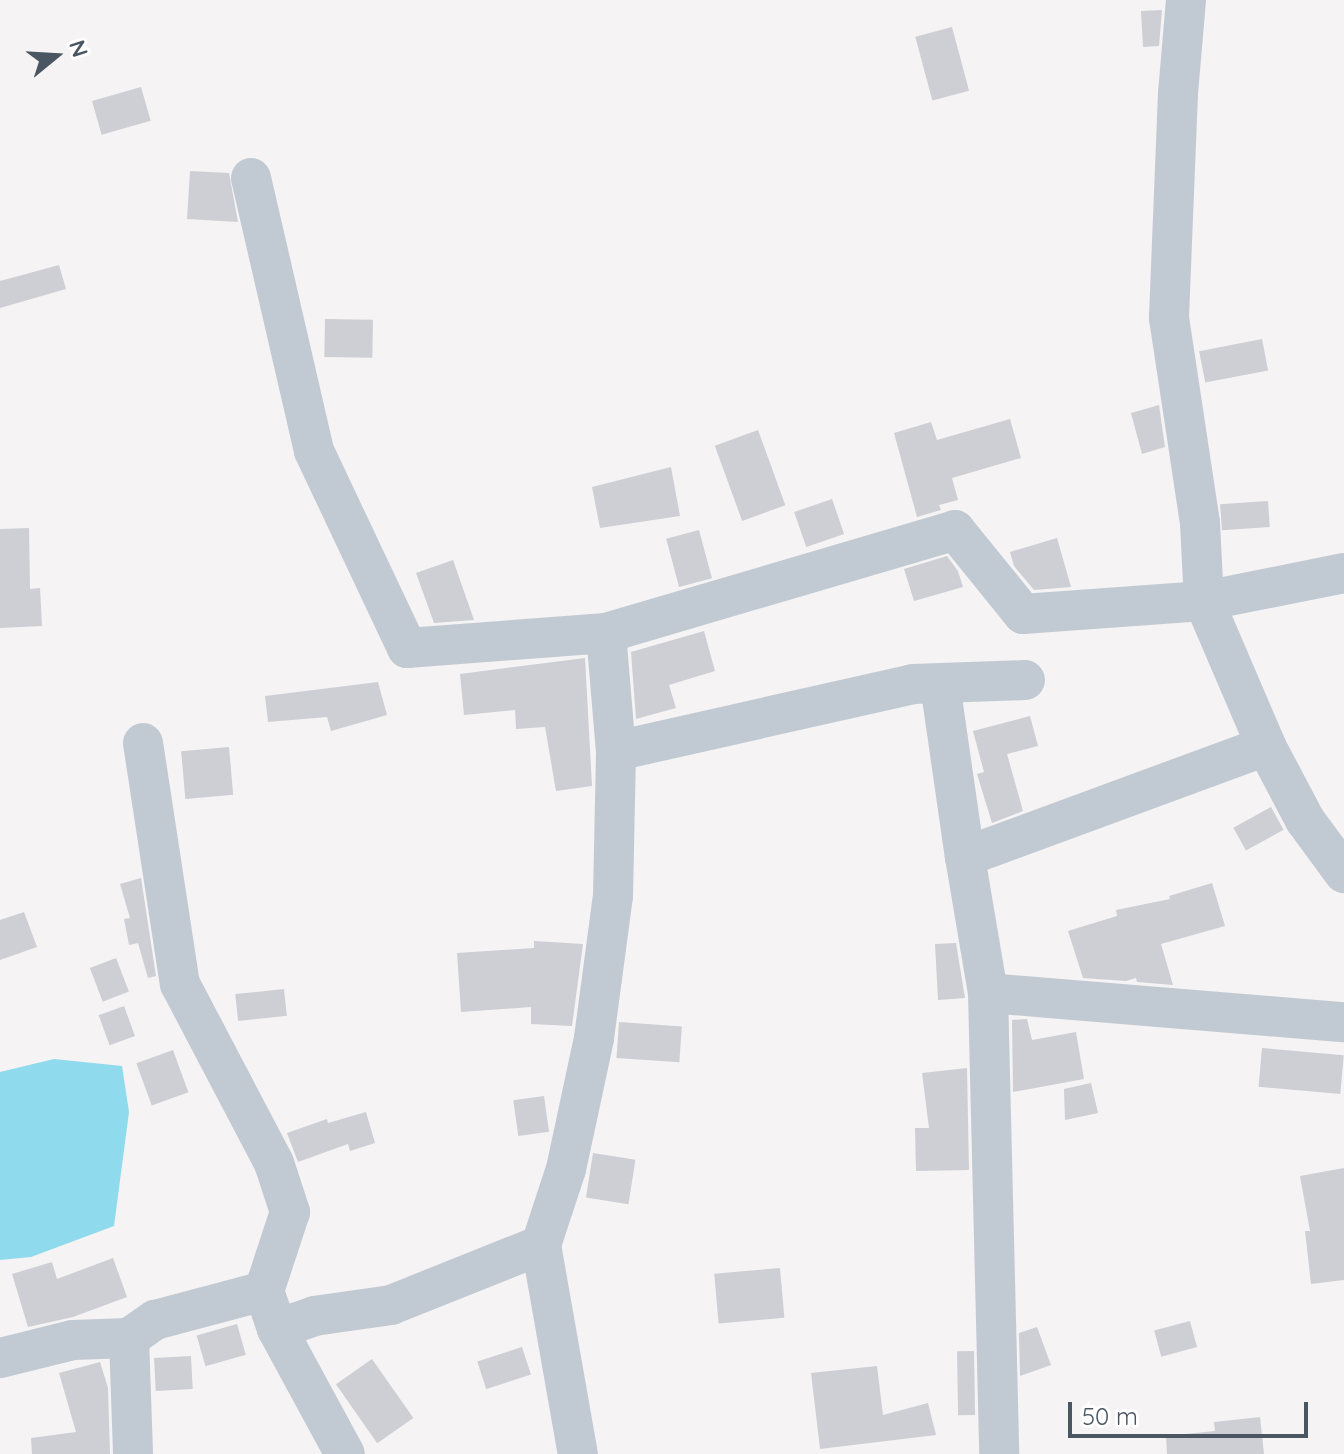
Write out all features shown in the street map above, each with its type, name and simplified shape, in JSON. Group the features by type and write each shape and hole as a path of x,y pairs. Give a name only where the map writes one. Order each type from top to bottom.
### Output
{"street":[{"path":"1186,0 1178,93 1169,318 1200,523 1204,601 1266,746 1305,820 1344,873"},
{"path":"251,178 314,451 407,648 606,633 955,530 1023,614 1204,601 1344,573"},
{"path":"578,1454 541,1245 566,1169 594,1038 613,896 616,751 606,633"},
{"path":"616,751 913,684 1025,680"},
{"path":"940,684 988,993 999,1454"},
{"path":"143,743 180,984 274,1163 290,1212 264,1291 277,1329 345,1454"},
{"path":"965,857 1266,746"},
{"path":"988,993 1344,1022"},
{"path":"277,1329 314,1316 391,1305 541,1245"},
{"path":"0,1358 73,1340 129,1338 155,1320 264,1291"},
{"path":"129,1338 133,1454"}],"water":[{"path":"54,1059 122,1066 129,1112 114,1226 31,1257 0,1260 0,1072"}],"building":[{"path":"1162,10 1159,46 1143,47 1141,11"},
{"path":"952,27 969,91 932,101 915,37"},
{"path":"141,87 151,121 102,135 92,101"},
{"path":"190,171 229,173 238,222 187,219"},
{"path":"59,265 66,289 0,308 0,281"},
{"path":"325,319 373,320 372,358 324,357"},
{"path":"1262,339 1268,370 1205,383 1199,351"},
{"path":"1159,405 1165,447 1142,454 1131,413"},
{"path":"1010,419 1021,458 952,478 958,500 939,505 941,510 917,517 894,433 931,422 937,440"},
{"path":"758,430 785,505 742,521 715,446"},
{"path":"671,467 680,516 600,528 592,487"},
{"path":"832,499 844,534 806,547 794,512"},
{"path":"1268,501 1270,527 1222,530 1220,504"},
{"path":"29,528 30,589 40,588 42,626 0,628 0,529"},
{"path":"699,530 712,578 679,587 666,539"},
{"path":"1057,538 1071,587 1034,590 1014,566 1010,552"},
{"path":"947,556 958,571 963,587 914,601 904,569"},
{"path":"453,560 474,620 434,623 416,573"},
{"path":"704,631 715,671 669,685 676,708 636,719 631,652"},
{"path":"585,658 592,786 556,791 545,727 516,729 515,710 464,715 460,674"},
{"path":"378,682 387,715 331,731 327,717 268,722 265,696"},
{"path":"1030,716 1038,746 1007,754 1023,811 992,823 977,774 984,772 973,731"},
{"path":"229,747 233,795 185,799 181,751"},
{"path":"1271,807 1284,830 1246,851 1233,828"},
{"path":"141,878 156,976 148,978 138,943 129,945 124,919 130,918 120,884"},
{"path":"1212,883 1225,926 1161,944 1173,985 1137,982 1136,978 1126,981 1083,978 1068,931 1117,916 1116,910 1170,899 1169,896"},
{"path":"24,912 37,947 0,960 0,920"},
{"path":"534,941 583,944 572,1026 531,1024 531,1007 461,1012 457,953 534,948"},
{"path":"956,943 965,998 938,1000 935,944"},
{"path":"116,958 129,992 103,1002 90,968"},
{"path":"284,989 287,1016 238,1021 235,994"},
{"path":"124,1006 135,1036 110,1045 99,1015"},
{"path":"1027,1019 1032,1040 1076,1032 1084,1079 1013,1092 1012,1020"},
{"path":"619,1022 682,1026 679,1062 616,1058"},
{"path":"1262,1048 1344,1055 1340,1094 1259,1087"},
{"path":"173,1050 188,1092 152,1106 136,1063"},
{"path":"967,1068 969,1170 916,1171 915,1128 929,1128 922,1073"},
{"path":"1091,1083 1098,1113 1065,1120 1064,1089"},
{"path":"544,1096 549,1132 518,1136 513,1100"},
{"path":"366,1112 375,1143 350,1151 348,1144 298,1162 287,1133 327,1119 328,1123"},
{"path":"593,1153 635,1160 628,1204 586,1197"},
{"path":"1344,1168 1344,1280 1311,1284 1305,1231 1310,1231 1300,1176"},
{"path":"113,1258 127,1297 73,1317 28,1327 12,1274 52,1262 57,1279"},
{"path":"780,1268 784,1318 719,1324 714,1274"},
{"path":"1190,1321 1197,1347 1161,1357 1154,1331"},
{"path":"237,1324 246,1355 205,1366 197,1336"},
{"path":"1037,1327 1051,1365 1020,1376 1019,1333"},
{"path":"522,1347 531,1375 486,1389 477,1362"},
{"path":"957,1351 974,1351 975,1415 958,1415"},
{"path":"191,1356 193,1389 156,1391 154,1358"},
{"path":"372,1359 413,1418 377,1443 336,1384"},
{"path":"100,1362 108,1388 110,1454 32,1454 31,1438 76,1432 59,1373"},
{"path":"877,1366 883,1415 928,1403 936,1435 820,1449 811,1373"},
{"path":"1260,1417 1264,1454 1167,1454 1166,1436 1215,1431 1214,1422"}]}
